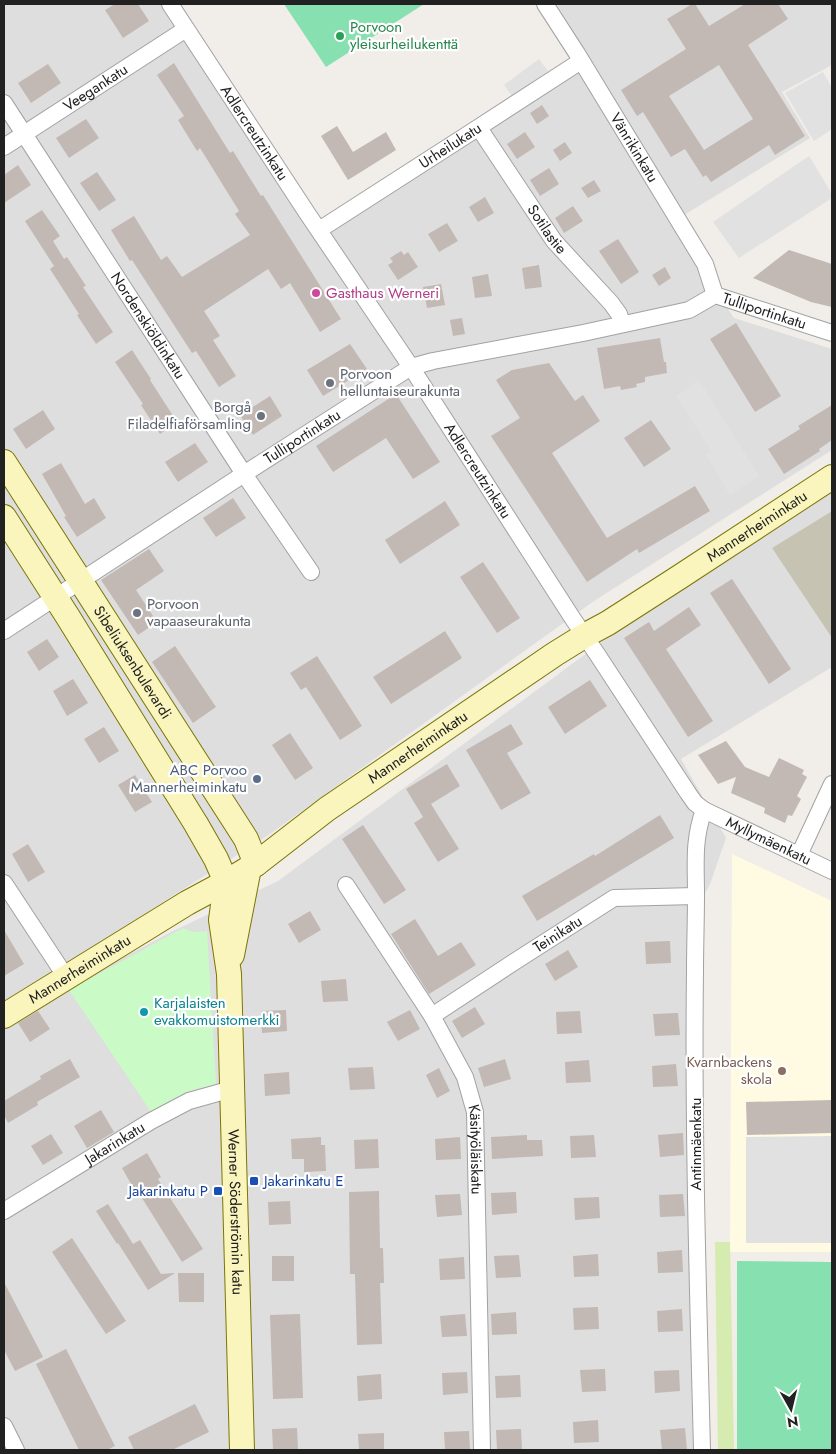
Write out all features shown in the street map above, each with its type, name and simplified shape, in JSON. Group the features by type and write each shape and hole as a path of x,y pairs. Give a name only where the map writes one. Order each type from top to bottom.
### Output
{"main road":[{"name":"Sibeliuksenbulevardi","path":"4,462 246,839 252,866"},
{"name":"Mannerheiminkatu","path":"4,1016 179,908 252,866 327,809 495,694 832,477"},
{"name":"Sibeliuksenbulevardi","path":"4,517 196,824 216,859 226,882"},
{"name":"Werner Söderströmin katu","path":"229,974 252,866"},
{"name":"Werner Söderströmin katu","path":"226,882 221,920 229,974 242,1450"}],"street":[{"name":"Adlercreutzinkatu","path":"170,4 411,367 584,636 688,793 695,803 704,810"},
{"name":"Vänrikinkatu","path":"545,4 705,264 715,295"},
{"name":"Veegankatu","path":"4,147 186,28"},
{"name":"Urheilukatu","path":"319,230 479,128 581,60"},
{"name":"Nordenskiöldinkatu","path":"4,103 244,474 311,572"},
{"name":"Sotilastie","path":"479,128 554,241 611,303 619,314 622,324"},
{"name":"Tulliportinkatu","path":"4,631 411,367 689,310 715,295 832,333"},
{"path":"799,855 832,784"},
{"name":"Myllymäenkatu","path":"704,810 832,871"},
{"name":"Antinmäenkatu","path":"702,1450 696,1229 694,1017 695,850 697,830 704,810"},
{"path":"4,883 62,971"},
{"name":"Käsityöläiskatu","path":"346,885 432,1016 465,1077 475,1112 482,1450"},
{"name":"Teinikatu","path":"432,1016 614,898 696,896"},
{"name":"Jakarinkatu","path":"4,1212 151,1121 189,1101 232,1089"},
{"path":"4,1426 16,1450"}],"shaded area":[{"path":"4,4 179,4 326,230 576,68 535,4 832,4 832,65 782,92 810,138 671,223 734,318 832,349 832,450 594,601 270,834 4,1003"},
{"path":"539,59 548,71 512,96 504,85"},
{"path":"823,72 832,88 832,129 814,141 785,93"},
{"path":"809,156 832,194 832,198 739,258 713,222"},
{"path":"699,380 759,476 730,495 706,455 712,452 676,396"},
{"path":"832,489 832,511 772,548 832,638 832,667 681,759 726,838 710,884 687,927 695,1450 4,1450 4,1027 48,998 173,931 278,881 648,608"},
{"path":"832,511 832,638 772,548"},
{"name":"Kvarnbackens skola","path":"732,854 832,901 832,1252 730,1252"},
{"path":"832,1136 832,1243 746,1243 746,1137"}],"green space":[{"name":"Porvoon yleisurheilukenttä","path":"284,4 424,4 326,67"},
{"path":"183,928 194,932 207,931 216,1084 186,1092 151,1112 69,990"},
{"path":"715,1242 730,1242 734,1450 718,1450"},
{"path":"737,1261 832,1262 832,1450 737,1450"}],"building":[{"path":"115,4 138,4 149,21 123,38 105,10"},
{"path":"695,4 709,26 745,4 778,4 788,19 748,45 805,136 775,155 769,145 711,182 706,175 703,177 685,149 671,157 643,112 637,116 621,90 686,49 667,19","holes":["719,65 753,119 704,150 669,96"]},
{"path":"174,63 230,153 233,151 261,196 263,195 341,319 320,332 290,283 281,289 268,269 204,311 220,336 213,340 236,376 219,387 196,351 192,353 111,230 134,216 161,260 167,256 182,277 250,235 235,214 239,211 200,148 197,151 178,120 184,116 157,75"},
{"path":"48,64 61,83 31,103 18,83"},
{"path":"542,105 549,116 537,124 530,113"},
{"path":"86,119 99,138 69,158 56,138"},
{"path":"337,126 353,152 386,132 396,150 348,180 321,136"},
{"path":"525,132 535,147 517,159 507,144"},
{"path":"565,142 572,153 560,161 553,150"},
{"path":"18,165 31,185 4,203 4,175"},
{"path":"549,168 559,184 540,196 530,180"},
{"path":"97,172 116,200 99,211 80,183"},
{"path":"594,180 601,191 588,198 581,188"},
{"path":"485,197 494,213 478,222 469,207"},
{"path":"573,206 583,221 564,233 555,218"},
{"path":"42,210 60,236 53,241 64,259 67,257 86,286 83,287 113,332 96,344 50,269 54,266 25,221"},
{"path":"447,223 458,241 439,252 428,234"},
{"path":"618,239 639,272 621,284 599,251"},
{"path":"789,250 832,264 832,307 811,302 753,278"},
{"path":"401,251 404,255 408,252 418,267 398,280 388,265 393,262 390,258"},
{"path":"539,265 542,287 525,289 522,268"},
{"path":"665,267 671,278 659,286 652,275"},
{"path":"488,274 492,296 475,298 472,277"},
{"path":"441,284 445,305 427,308 423,287"},
{"path":"462,318 465,334 453,336 450,320"},
{"path":"736,323 781,396 755,412 710,339"},
{"path":"660,338 667,373 645,377 645,382 636,384 637,387 621,390 620,386 604,389 597,348"},
{"name":"Porvoon helluntaiseurakunta","path":"350,344 367,369 323,396 307,370"},
{"path":"132,350 177,422 160,434 115,362"},
{"path":"549,363 575,401 583,395 600,421 552,453 607,538 695,486 710,511 639,553 637,549 587,582 491,436 520,418 496,380 512,370"},
{"path":"396,394 440,462 413,479 386,438 333,472 316,446"},
{"name":"Borgå Filadelfiaförsamling","path":"270,396 282,416 253,435 240,415"},
{"path":"832,405 832,440 819,449 820,451 784,474 768,449 800,429 798,426"},
{"path":"43,410 55,429 26,449 13,429"},
{"path":"651,420 671,449 644,467 624,438"},
{"path":"195,443 208,462 178,482 165,462"},
{"path":"61,463 85,504 94,498 106,518 77,537 64,517 66,516 42,474"},
{"path":"233,498 246,518 216,537 203,518"},
{"path":"445,501 460,525 400,564 385,540"},
{"path":"149,549 164,571 136,590 157,622 138,635 101,580"},
{"path":"483,562 520,618 497,633 460,577"},
{"path":"732,579 791,669 769,684 710,593"},
{"path":"689,607 701,625 666,649 713,721 688,737 624,638 649,622 654,631"},
{"path":"445,631 462,658 391,704 373,677"},
{"path":"47,639 59,657 39,671 27,652"},
{"path":"175,646 216,707 193,723 152,662"},
{"path":"317,656 362,726 340,740 306,687 301,690 290,673"},
{"path":"73,679 88,703 67,716 53,691"},
{"path":"590,680 607,706 565,734 548,707"},
{"path":"511,724 523,744 507,753 531,793 501,810 466,750"},
{"path":"104,727 119,751 99,763 84,739"},
{"path":"290,733 313,768 295,780 272,745"},
{"path":"726,741 745,767 769,777 779,758 804,770 802,774 807,777 797,796 801,799 792,816 788,815 785,823 764,813 765,808 731,793 736,777 718,784 698,755"},
{"path":"447,764 460,786 431,804 459,849 438,862 414,823 423,817 406,789"},
{"path":"135,775 152,802 135,812 118,785"},
{"path":"660,815 674,838 537,921 522,896 594,854 595,856"},
{"path":"363,825 406,890 384,904 342,839"},
{"path":"28,844 45,872 28,882 12,854"},
{"path":"310,911 321,930 299,943 288,924"},
{"path":"415,919 438,956 461,942 476,965 429,994 391,934"},
{"path":"4,930 24,964 4,976"},
{"path":"670,941 671,963 646,964 645,942"},
{"path":"568,950 578,967 555,981 545,964"},
{"path":"346,979 348,1001 323,1002 321,981"},
{"path":"475,1007 485,1024 462,1038 452,1021"},
{"path":"286,1010 287,1031 262,1033 261,1011"},
{"path":"410,1010 420,1029 398,1041 387,1022"},
{"path":"38,1011 50,1029 30,1042 18,1023"},
{"path":"580,1011 582,1033 557,1034 556,1012"},
{"path":"678,1013 680,1035 655,1036 653,1014"},
{"path":"70,1059 80,1077 37,1102 38,1105 8,1123 4,1115 4,1101 41,1079 40,1076"},
{"path":"505,1059 511,1079 484,1087 478,1068"},
{"path":"589,1060 591,1082 566,1083 565,1062"},
{"path":"676,1064 678,1086 653,1087 652,1066"},
{"path":"373,1067 375,1089 350,1090 348,1068"},
{"path":"439,1068 450,1091 437,1098 426,1075"},
{"path":"289,1072 290,1094 265,1096 264,1074"},
{"path":"832,1100 832,1133 747,1135 746,1102"},
{"path":"101,1110 114,1132 87,1148 74,1126"},
{"path":"683,1133 684,1155 660,1157 658,1135"},
{"path":"51,1134 63,1153 43,1165 31,1146"},
{"path":"527,1135 527,1140 542,1140 543,1156 492,1159 491,1137"},
{"path":"594,1135 596,1157 571,1158 570,1136"},
{"path":"321,1137 321,1145 325,1145 326,1171 304,1172 304,1159 292,1159 291,1139"},
{"path":"460,1137 461,1159 436,1160 435,1139"},
{"path":"378,1139 379,1168 355,1169 354,1140"},
{"path":"147,1153 161,1177 158,1179 203,1249 182,1262 122,1168"},
{"path":"379,1191 380,1248 383,1248 384,1283 380,1283 382,1344 357,1345 355,1274 350,1274 349,1192"},
{"path":"516,1192 517,1213 492,1215 491,1193"},
{"path":"460,1194 462,1215 437,1217 435,1195"},
{"path":"683,1194 685,1216 660,1217 659,1195"},
{"path":"599,1197 600,1218 575,1220 574,1198"},
{"path":"290,1201 291,1224 269,1225 268,1202"},
{"path":"108,1204 133,1244 140,1240 161,1274 175,1273 148,1290 96,1211"},
{"path":"72,1238 126,1321 106,1334 52,1252"},
{"path":"682,1250 683,1272 658,1273 657,1252"},
{"path":"598,1254 599,1276 574,1277 573,1256"},
{"path":"519,1255 521,1277 496,1278 494,1256"},
{"path":"272,1256 294,1256 294,1281 272,1281"},
{"path":"464,1257 465,1279 440,1280 439,1259"},
{"path":"178,1273 204,1273 204,1302 179,1302"},
{"path":"4,1282 43,1357 15,1371 4,1350"},
{"path":"598,1307 599,1329 574,1330 573,1308"},
{"path":"682,1309 683,1331 658,1332 657,1311"},
{"path":"516,1312 517,1334 492,1335 491,1314"},
{"path":"300,1314 303,1398 273,1399 270,1315"},
{"path":"465,1314 467,1336 442,1337 440,1316"},
{"path":"66,1349 115,1446 107,1450 79,1450 36,1364"},
{"path":"605,1369 606,1391 582,1392 580,1370"},
{"path":"679,1370 680,1391 655,1393 654,1371"},
{"path":"467,1372 468,1393 443,1395 442,1373"},
{"path":"381,1374 382,1399 358,1401 357,1376"},
{"path":"520,1375 521,1397 496,1398 495,1376"},
{"path":"195,1404 209,1432 172,1450 134,1450 128,1437"},
{"path":"598,1420 599,1442 574,1443 573,1422"},
{"path":"297,1428 298,1450 273,1450 272,1429"},
{"path":"685,1428 687,1450 662,1450 660,1430"},
{"path":"521,1429 522,1450 497,1450 496,1430"},
{"path":"469,1431 470,1450 445,1450 444,1432"},
{"path":"384,1433 384,1450 359,1450 358,1434"}],"place":[{"name":"Porvoon yleisurheilukenttä","path":"340,36"},
{"name":"Gasthaus Werneri","path":"316,293"},
{"name":"Porvoon helluntaiseurakunta","path":"330,383"},
{"name":"Borgå Filadelfiaförsamling","path":"261,416"},
{"name":"Porvoon vapaaseurakunta","path":"137,613"},
{"name":"ABC Porvoo Mannerheiminkatu","path":"257,779"},
{"name":"Karjalaisten evakkomuistomerkki","path":"144,1012"},
{"name":"Kvarnbackens skola","path":"782,1071"},
{"name":"Jakarinkatu E","path":"254,1181"},
{"name":"Jakarinkatu P","path":"218,1191"}]}
